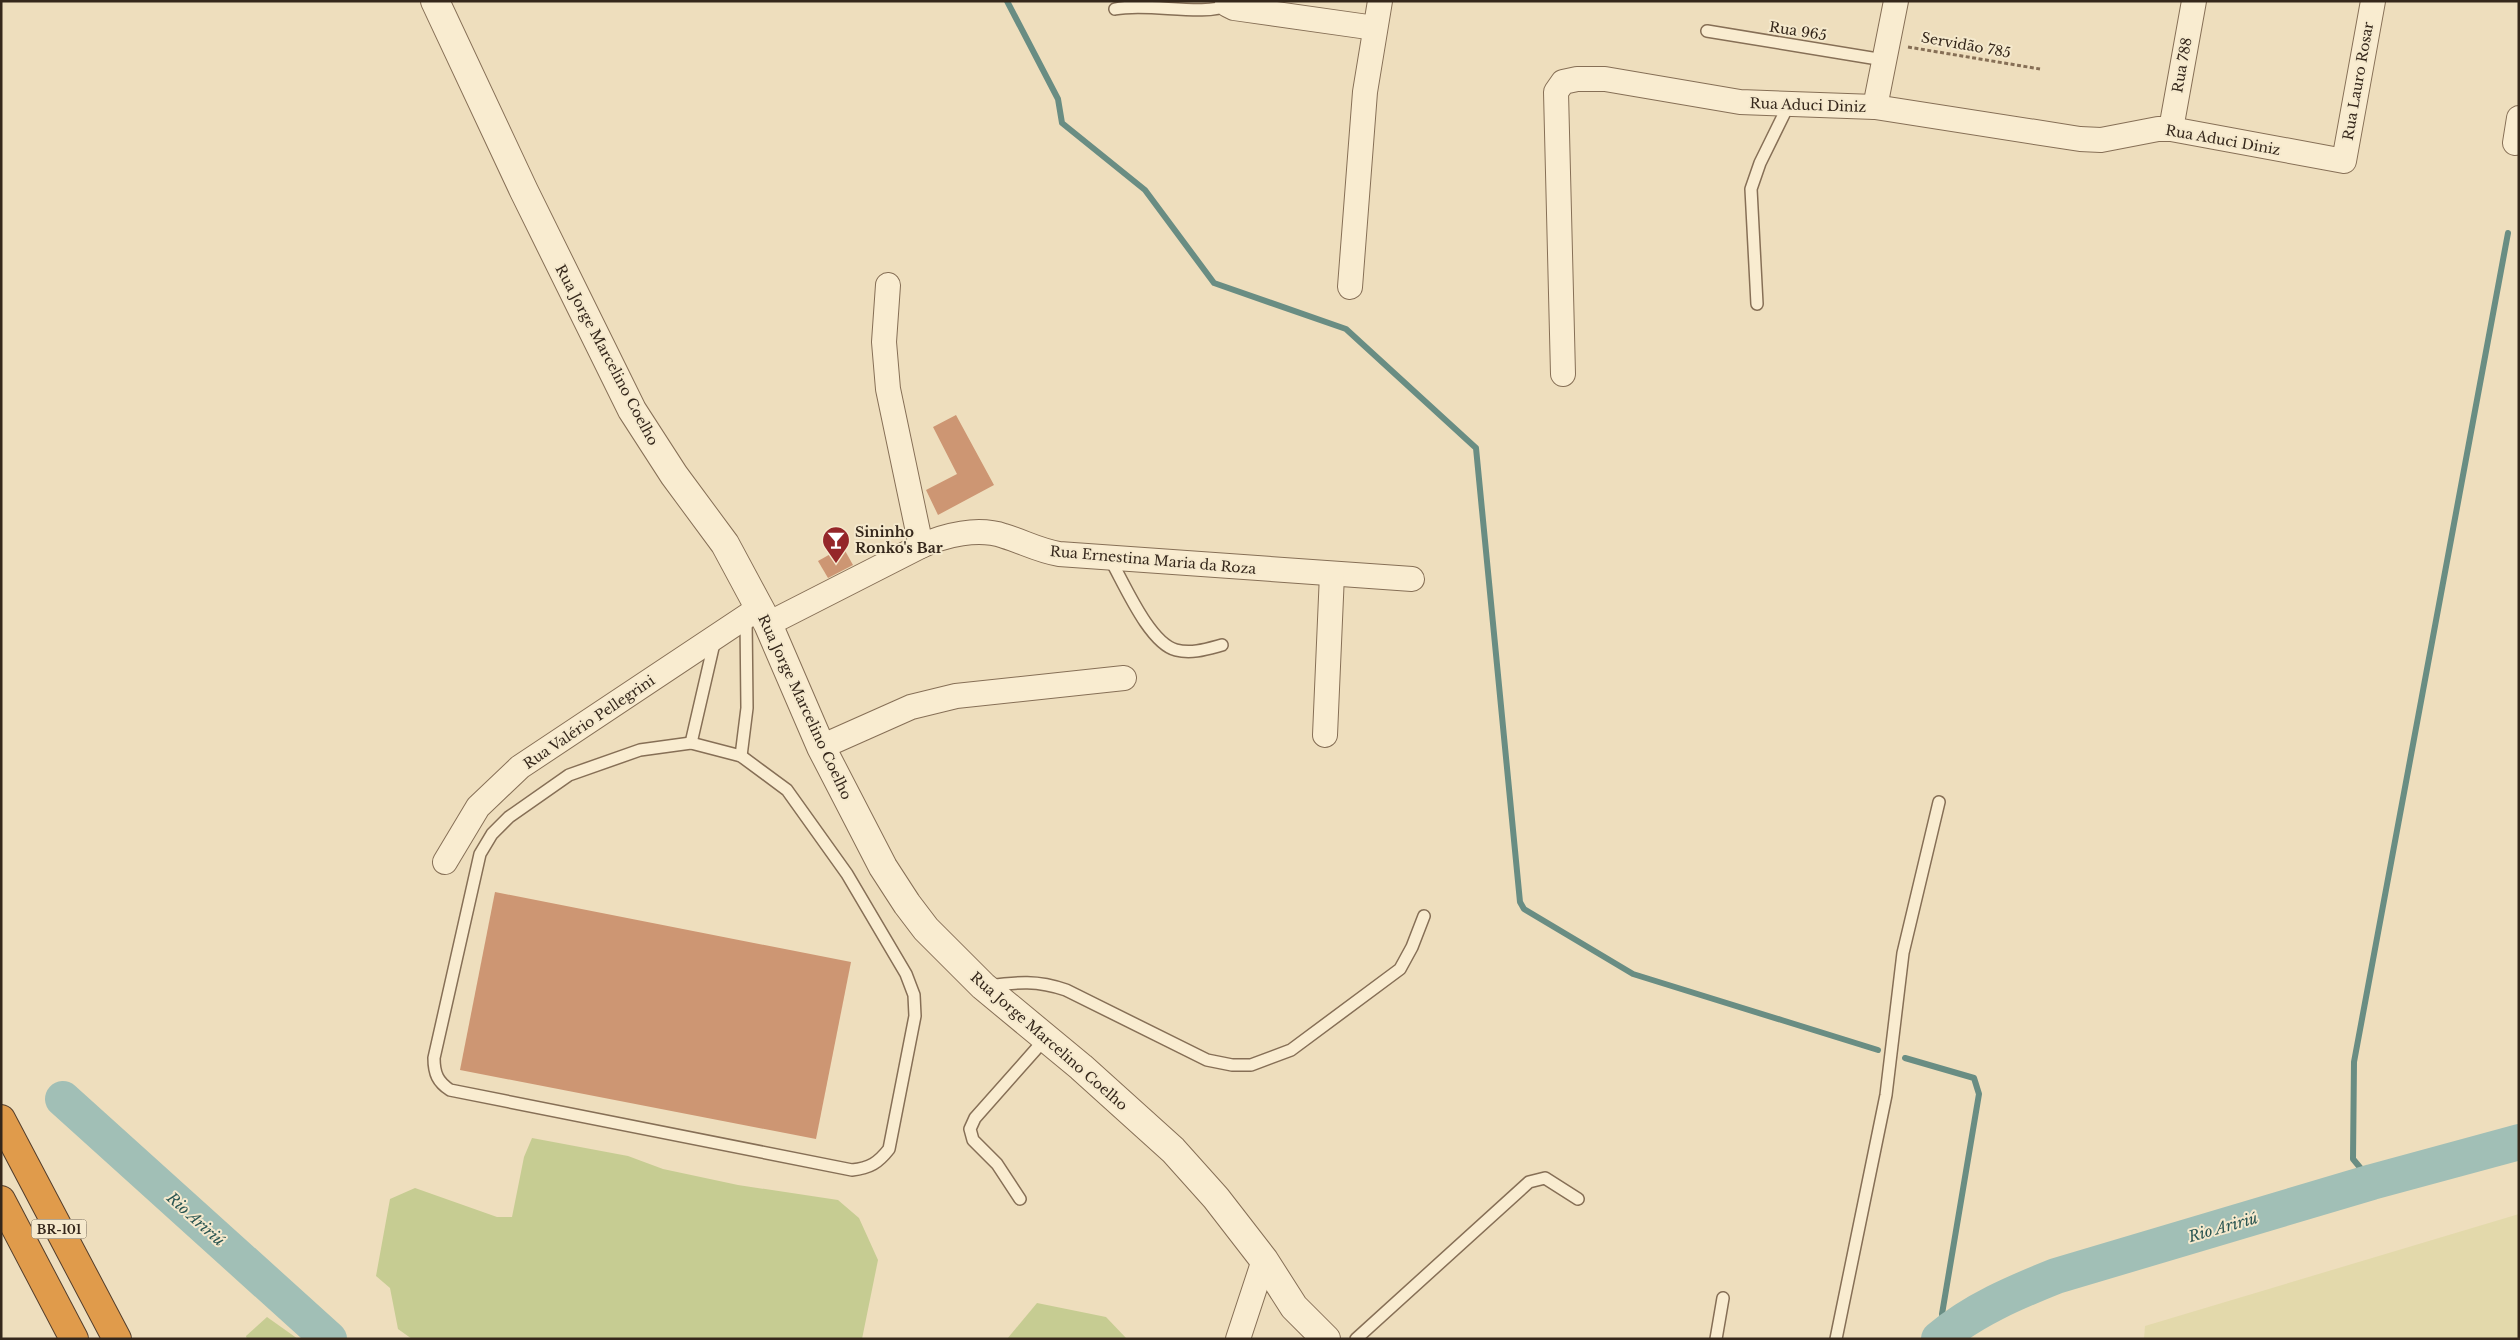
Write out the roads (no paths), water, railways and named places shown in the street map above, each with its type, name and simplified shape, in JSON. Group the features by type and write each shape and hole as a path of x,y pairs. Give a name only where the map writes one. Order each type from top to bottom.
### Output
{"highway":[{"name":"BR-101","path":"1,1119 117,1339"},
{"name":"BR-101","path":"1,1200 74,1339"}],"street":[{"name":"Rua Jorge Marcelino Coelho","path":"435,1 524,191 632,410 674,475 725,544 821,747 883,867 907,904 926,929 983,986 1045,1039 1081,1066 1173,1150 1216,1198 1264,1260 1294,1307 1326,1339"},
{"path":"1350,287 1365,92 1380,1"},
{"path":"1875,108 1896,1"},
{"name":"Rua 788","path":"2171,129 2194,1"},
{"name":"Rua Lauro Rosar","path":"2344,161 2373,1"},
{"path":"1228,3 1375,28"},
{"name":"Rua Aduci Diniz","path":"1563,374 1556,92 1563,82 1577,78 1605,78 1740,102 1875,108 2080,139 2100,140 2158,129 2171,129 2344,161"},
{"path":"2514,143 2519,118"},
{"path":"888,285 884,342 888,390 921,546"},
{"name":"Rua Ernestina Maria da Roza","path":"758,616 937,539 958,534 993,533 1042,551 1110,559 1412,579"},
{"path":"1325,735 1332,574"},
{"name":"Rua Valério Pellegrini","path":"445,862 478,807 520,767 715,637 758,616"},
{"path":"821,747 911,707 956,696 1124,678"},
{"path":"1238,1339 1264,1260"}],"lane":[{"path":"1115,9 1130,6 1213,10 1220,9 1228,3"},
{"name":"Rua 965","path":"1707,31 1886,52"},
{"path":"1757,304 1751,189 1760,163 1789,104"},
{"path":"1110,559 1152,631 1163,642 1174,650 1189,652 1222,645"},
{"path":"741,756 758,616"},
{"path":"691,744 715,637"},
{"path":"691,744 741,756 788,790 846,874 906,974 914,995 915,1016 889,1149 879,1161 867,1168 852,1170 450,1090 439,1083 434,1070 434,1058 480,854 492,834 509,816 569,776 640,750 691,744"},
{"path":"1836,1339 1886,1095 1903,954 1939,802"},
{"path":"983,986 1024,981 1045,983 1066,990 1207,1060 1232,1065 1251,1065 1291,1050 1400,969 1412,947 1424,916"},
{"path":"1020,1199 997,1164 973,1140 970,1130 975,1118 1045,1039"},
{"path":"1356,1339 1529,1182 1538,1178 1545,1178 1578,1200"},
{"path":"1716,1339 1723,1298"}],"waterway":[{"path":"1007,1 1058,99 1062,123 1145,190 1214,283 1346,329 1476,448 1520,902 1524,909 1633,974 1878,1050"},
{"path":"2372,1182 2353,1159 2354,1062 2508,233"},
{"path":"1905,1058 1974,1078 1979,1094 1942,1314 1943,1325 1949,1330"},
{"name":"Rio Aririú","path":"63,1099 329,1339"},
{"name":"Rio Aririú","path":"1939,1339 1980,1311 2010,1295 2056,1276 2372,1182 2519,1142"}],"place":[{"name":"Sininho Ronko's Bar","path":"836,564"}]}
